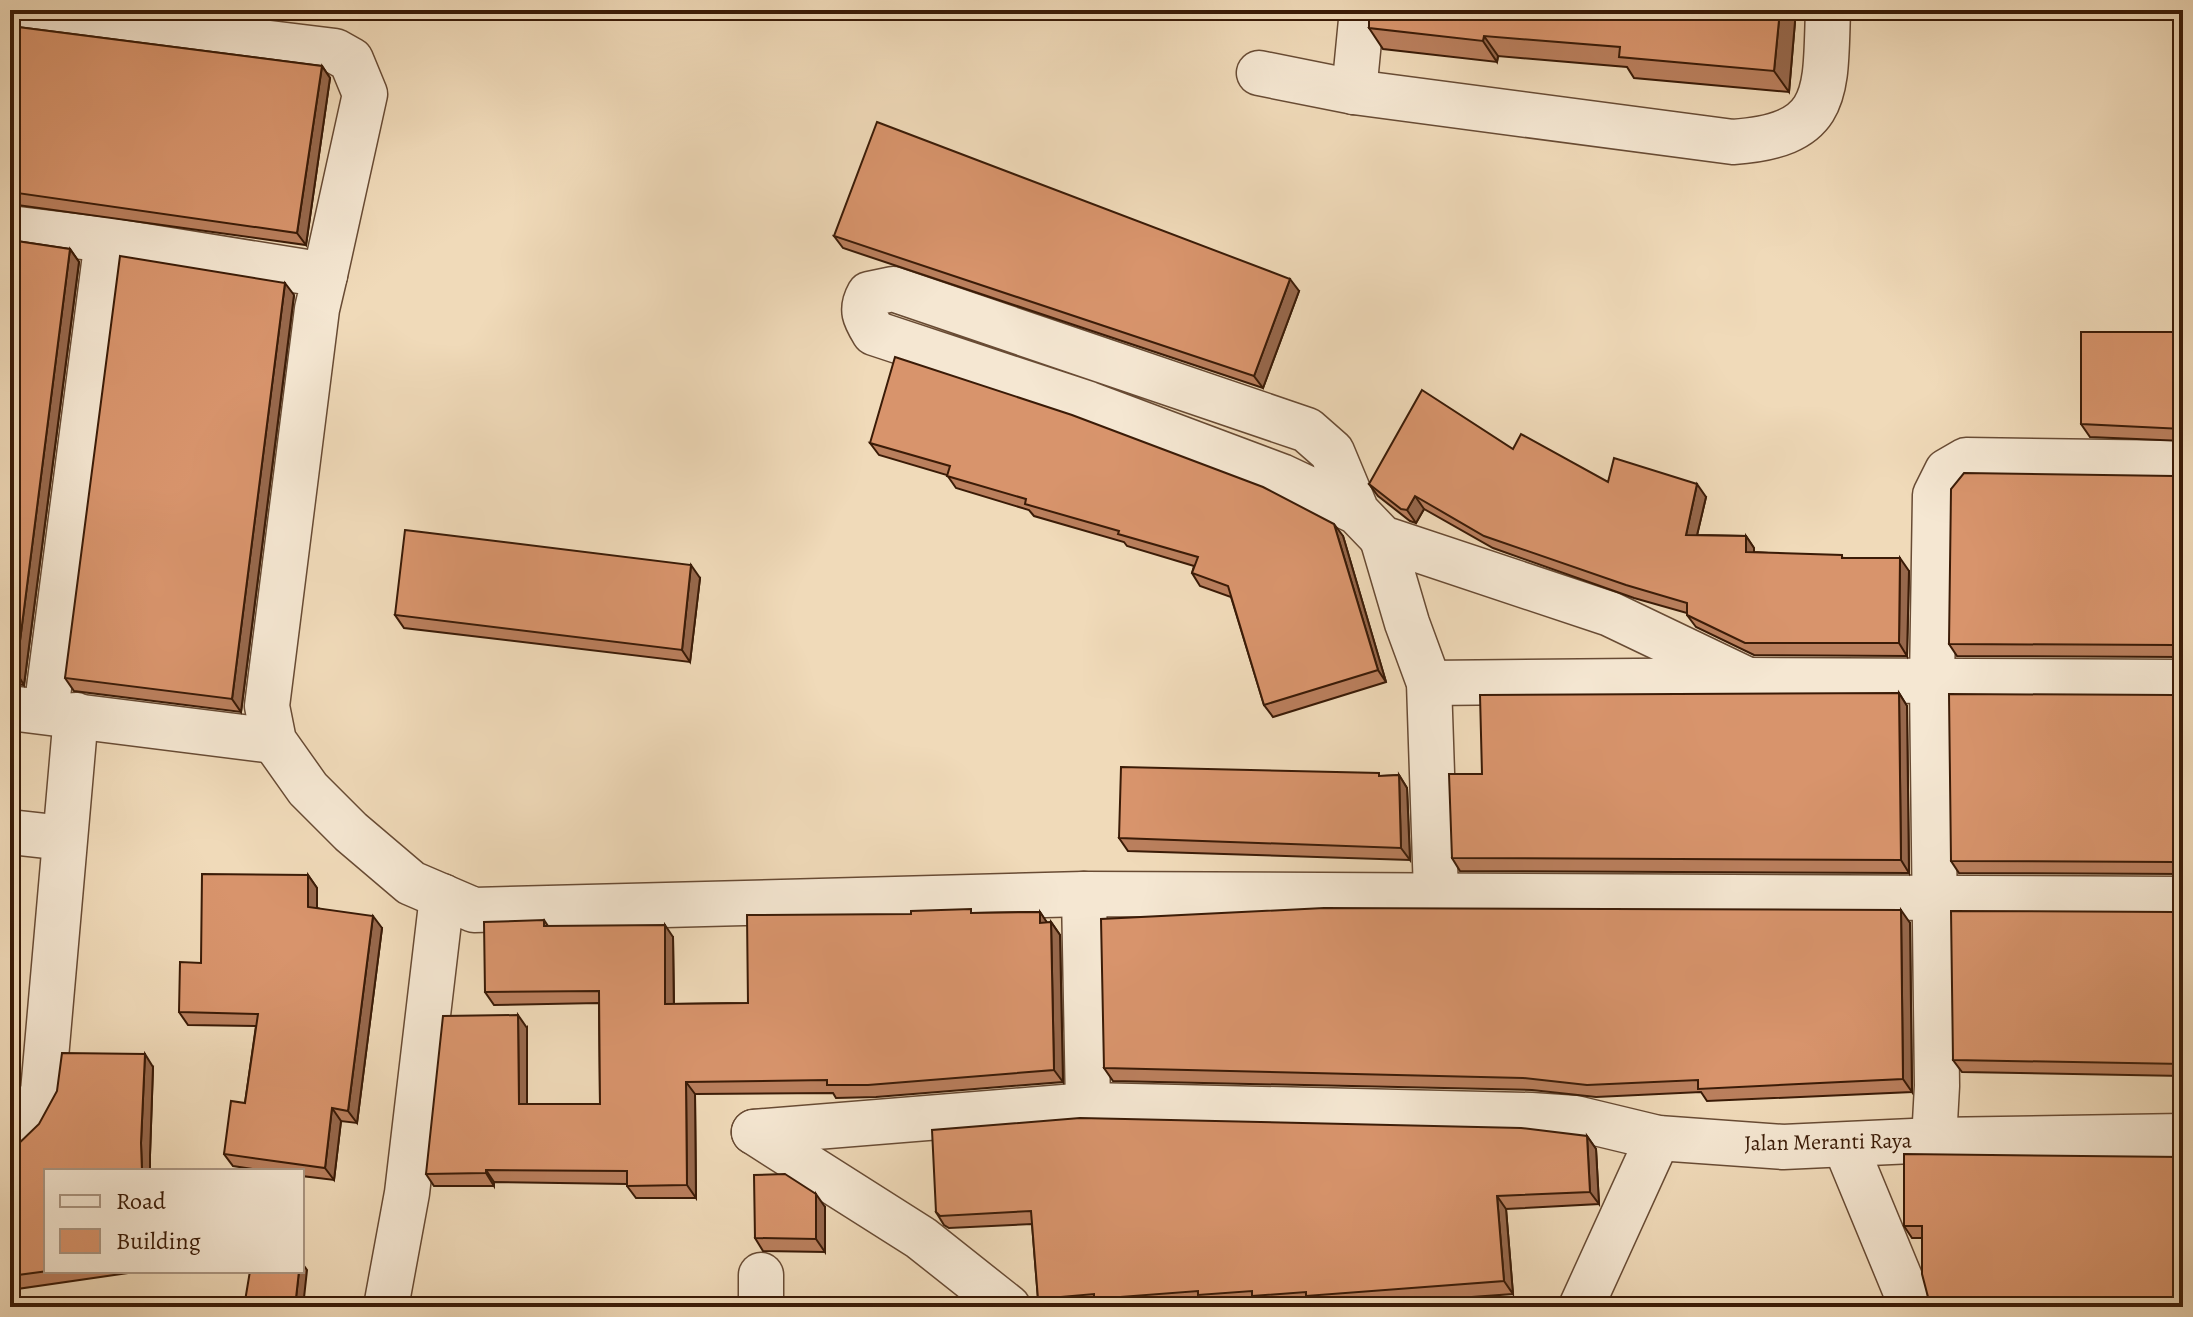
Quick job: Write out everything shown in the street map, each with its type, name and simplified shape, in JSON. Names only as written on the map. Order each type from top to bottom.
[{"type":"street","points":[[1354,92],[1362,10]]},
{"type":"street","points":[[1259,73],[1354,92],[1733,142],[1770,140],[1810,118],[1825,89],[1828,10]]},
{"type":"street","points":[[10,12],[335,51],[351,60],[365,94],[317,309],[267,706],[274,741],[308,789],[351,832],[411,883],[474,910],[1084,894],[1436,893],[1935,900],[2183,899]]},
{"type":"street","points":[[10,228],[107,240],[325,275]]},
{"type":"street","points":[[10,1141],[29,1120],[43,1092],[64,838],[44,711],[107,240]]},
{"type":"street","points":[[1436,893],[1429,683],[1370,525],[1332,452],[1307,430],[893,289],[869,294],[863,315],[874,333],[1116,414],[1281,476],[1370,525],[1610,614],[1748,680]]},
{"type":"street","points":[[1934,1140],[1937,1086],[1932,682],[1935,495],[1947,471],[1966,460],[2183,463]]},
{"type":"street","points":[[1429,683],[1748,680],[2183,682]]},
{"type":"street","points":[[44,711],[274,741]]},
{"type":"street","points":[[10,832],[64,838]]},
{"type":"street","points":[[1084,894],[1088,1105]]},
{"type":"street","points":[[386,1307],[407,1193],[442,896]]},
{"type":"street","name":"Jalan Meranti Raya","points":[[1008,1307],[921,1238],[754,1132],[1088,1105],[1531,1115],[1575,1118],[1658,1138],[1783,1147],[1934,1140],[2183,1136]]},
{"type":"street","points":[[1581,1307],[1658,1138]]},
{"type":"street","points":[[1845,1145],[1912,1307]]},
{"type":"building","points":[[1369,10],[1780,10],[1774,71],[1619,57],[1620,47],[1484,36],[1483,41],[1369,28]]},
{"type":"building","points":[[10,26],[322,66],[297,233],[10,192]]},
{"type":"building","points":[[877,122],[1290,279],[1254,376],[834,236]]},
{"type":"building","points":[[10,240],[70,249],[16,672],[10,671]]},
{"type":"building","points":[[120,256],[285,283],[232,699],[65,678]]},
{"type":"building","points":[[2081,332],[2183,332],[2183,429],[2081,424]]},
{"type":"building","points":[[895,357],[1072,415],[1263,487],[1334,524],[1378,670],[1264,705],[1228,586],[1192,573],[1198,557],[1025,504],[1026,499],[947,476],[950,466],[870,443]]},
{"type":"building","points":[[1422,390],[1513,449],[1521,434],[1608,482],[1614,458],[1697,484],[1686,535],[1746,536],[1746,552],[1900,558],[1899,643],[1745,643],[1687,615],[1687,603],[1484,536],[1415,496],[1407,510],[1401,509],[1369,484]]},
{"type":"building","points":[[1964,473],[2174,476],[2183,473],[2183,647],[1949,644],[1951,489]]},
{"type":"building","points":[[405,530],[691,565],[682,650],[395,615]]},
{"type":"building","points":[[2183,692],[2183,864],[1951,861],[1949,694],[2174,695]]},
{"type":"building","points":[[1899,693],[1901,860],[1452,858],[1449,774],[1482,774],[1480,695]]},
{"type":"building","points":[[1121,767],[1399,775],[1401,848],[1119,838]]},
{"type":"building","points":[[202,874],[308,875],[308,907],[373,916],[348,1111],[332,1108],[325,1168],[224,1154],[231,1101],[245,1103],[258,1014],[179,1012],[180,962],[201,963]]},
{"type":"building","points":[[1324,908],[1901,910],[1903,1079],[1698,1089],[1698,1080],[1587,1085],[1523,1078],[1104,1068],[1101,919]]},
{"type":"building","points":[[971,909],[971,913],[1040,912],[1040,923],[1051,922],[1054,1070],[868,1085],[827,1085],[827,1080],[686,1082],[687,1185],[627,1186],[627,1171],[486,1170],[486,1173],[426,1174],[443,1016],[518,1015],[519,1104],[600,1104],[599,991],[485,992],[484,922],[544,920],[544,926],[665,925],[665,1004],[748,1003],[747,915],[911,914],[911,911]]},
{"type":"building","points":[[2183,909],[2183,1064],[1953,1060],[1951,911],[2174,912]]},
{"type":"building","points":[[62,1053],[145,1054],[142,1169],[44,1169],[44,1272],[10,1276],[10,1152],[39,1124],[57,1091]]},
{"type":"building","points":[[1080,1118],[1521,1128],[1587,1136],[1590,1192],[1497,1196],[1504,1281],[1306,1296],[1306,1292],[1252,1296],[1252,1291],[1198,1295],[1198,1291],[1094,1299],[1094,1294],[1038,1299],[1031,1211],[940,1216],[936,1212],[932,1130]]},
{"type":"building","points":[[1904,1154],[2183,1157],[2183,1307],[1924,1307],[1928,1297],[1922,1274],[1922,1226],[1904,1226]]},
{"type":"building","points":[[785,1174],[816,1194],[816,1239],[755,1238],[754,1175]]},
{"type":"building","points":[[250,1273],[299,1273],[295,1307],[244,1307]]}]
